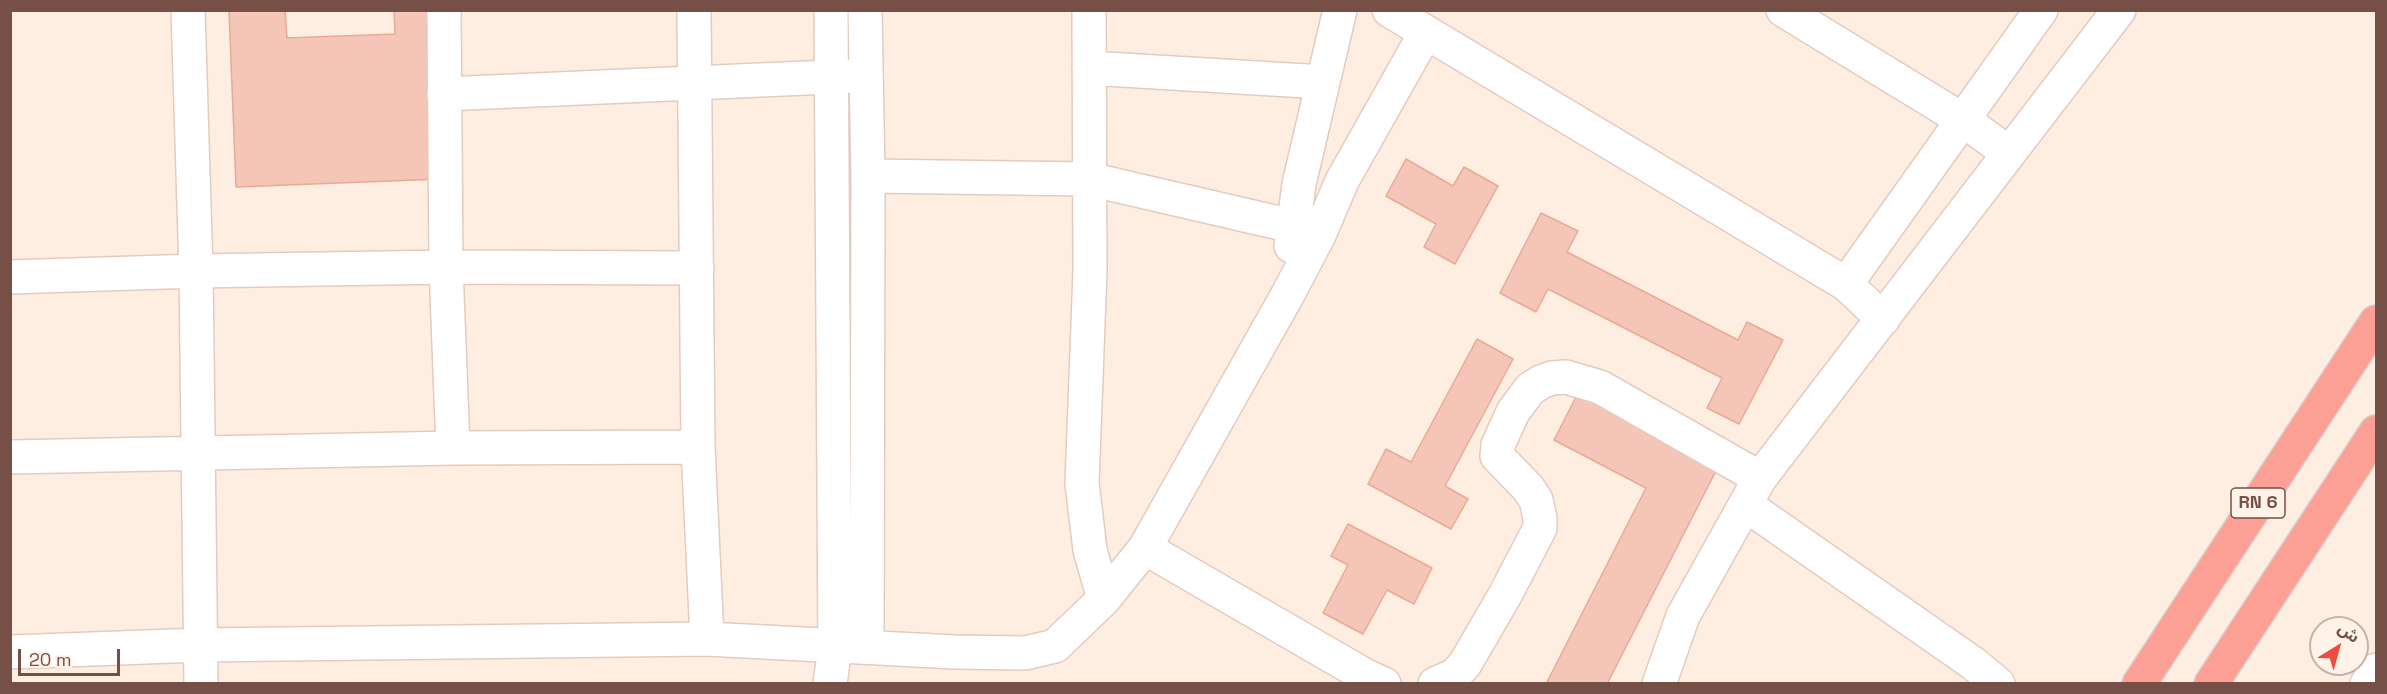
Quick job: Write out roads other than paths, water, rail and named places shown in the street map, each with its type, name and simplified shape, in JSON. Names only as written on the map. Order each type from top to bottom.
[{"type":"highway","name":"RN 6","points":[[2139,684],[2376,322]]},
{"type":"highway","name":"RN 6","points":[[2211,684],[2376,432]]},
{"type":"street","points":[[188,10],[196,271],[201,684]]},
{"type":"street","points":[[444,10],[446,267],[453,448]]},
{"type":"street","points":[[694,10],[698,447],[707,639]]},
{"type":"street","points":[[830,684],[835,646],[831,10]]},
{"type":"street","points":[[865,10],[868,176],[867,646]]},
{"type":"street","points":[[1089,10],[1090,271],[1082,483],[1090,550],[1104,599]]},
{"type":"street","points":[[1305,230],[1299,184],[1340,10]]},
{"type":"street","points":[[1389,10],[1846,284],[1883,319]]},
{"type":"street","points":[[1783,10],[1963,120],[2009,153]]},
{"type":"street","points":[[1846,284],[2041,10]]},
{"type":"street","points":[[1659,684],[1683,616],[1753,492],[2119,10]]},
{"type":"street","points":[[10,652],[200,645],[707,639],[956,652],[1025,653],[1054,646],[1104,599],[1144,548],[1288,294],[1305,230],[1342,181],[1426,32]]},
{"type":"street","points":[[1089,68],[1323,82]]},
{"type":"street","points":[[444,94],[865,76]]},
{"type":"street","points":[[868,176],[1089,179],[1305,230]]},
{"type":"street","points":[[10,277],[446,267],[697,268]]},
{"type":"street","points":[[1435,684],[1455,675],[1465,664],[1540,528],[1536,500],[1528,488],[1497,456],[1498,445],[1513,412],[1530,389],[1552,378],[1566,377],[1600,387],[1753,492],[1998,684]]},
{"type":"street","points":[[10,457],[453,448],[698,447]]},
{"type":"street","points":[[1144,548],[1371,681]]},
{"type":"street","points":[[2367,684],[2376,670]]}]
